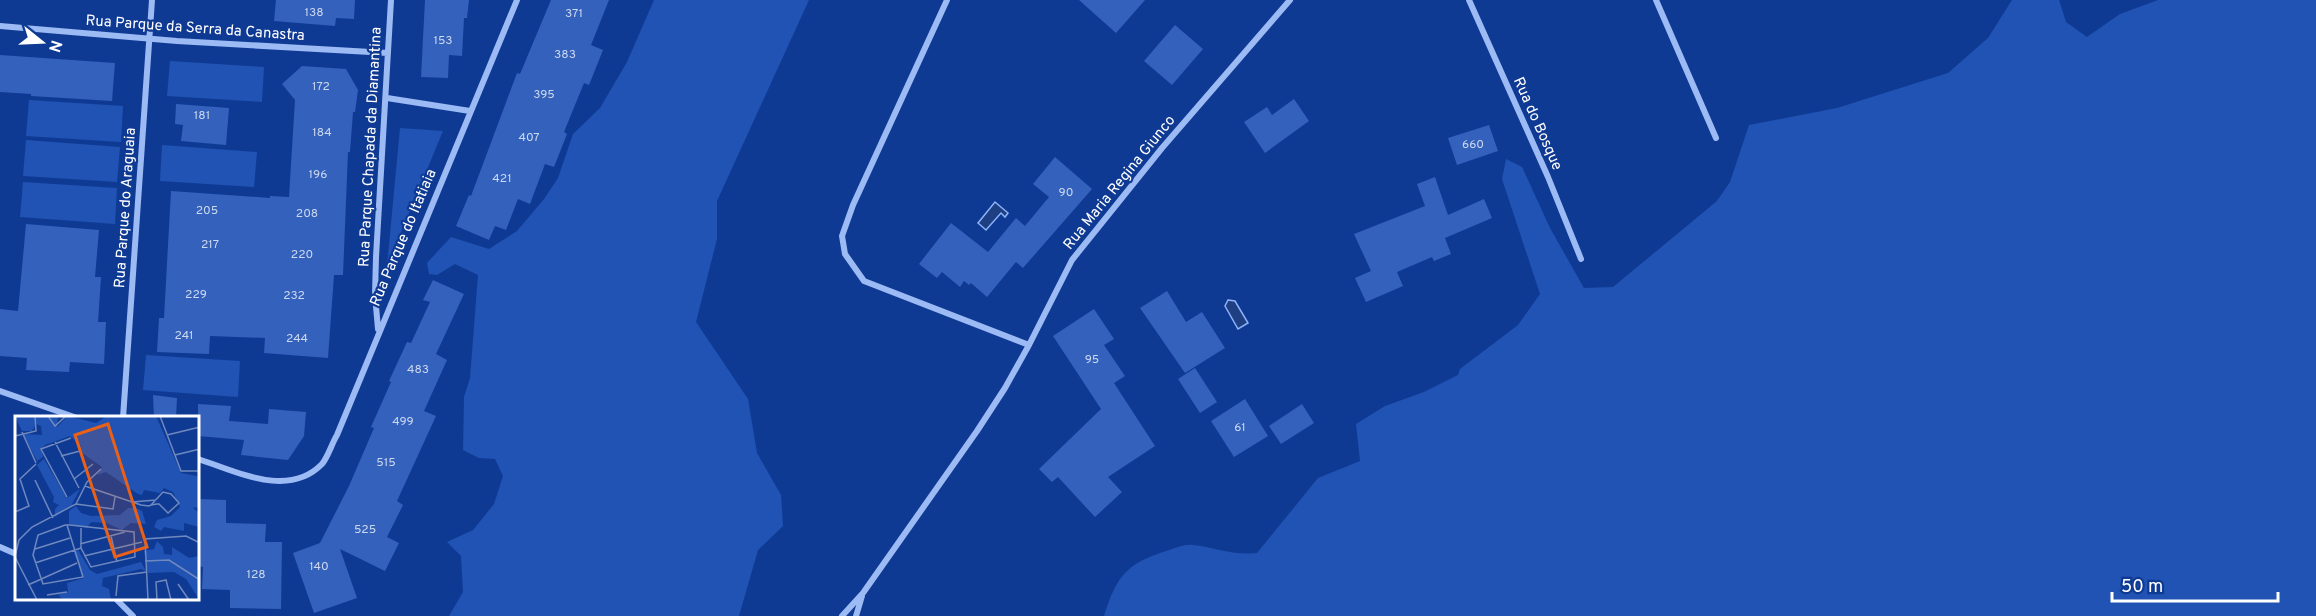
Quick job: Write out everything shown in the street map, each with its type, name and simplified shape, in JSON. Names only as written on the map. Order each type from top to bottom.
[{"type":"street","name":"Rua Parque do Araguaia","points":[[123,416],[152,0]]},
{"type":"street","name":"Rua Parque Chapada da Diamantina","points":[[379,332],[375,276],[391,0]]},
{"type":"street","name":"Rua Parque do Itatiaia","points":[[200,460],[281,483],[303,477],[323,463],[337,435],[517,0]]},
{"type":"street","points":[[947,0],[853,205],[842,236],[845,254],[864,280],[1029,345]]},
{"type":"street","name":"Rua Maria Regina Giunco","points":[[842,616],[862,593],[978,431],[1029,345],[1072,260],[1162,148],[1290,0]]},
{"type":"street","name":"Rua do Bosque","points":[[1469,0],[1548,177],[1581,259]]},
{"type":"street","points":[[1656,0],[1716,138]]},
{"type":"street","name":"Rua Parque da Serra da Canastra","points":[[0,26],[388,53]]},
{"type":"street","points":[[387,98],[470,111]]},
{"type":"street","points":[[0,390],[72,416]]},
{"type":"street","points":[[0,547],[15,554]]},
{"type":"street","points":[[856,616],[862,593]]},
{"type":"street","points":[[118,601],[133,616]]},
{"type":"shaded area","points":[[654,0],[809,0],[717,201],[717,239],[696,322],[748,399],[757,453],[781,495],[783,526],[758,550],[739,616],[449,616],[463,592],[461,556],[447,542],[473,530],[494,504],[503,476],[495,459],[479,458],[463,450],[464,397],[470,378],[478,275],[455,264],[437,275],[429,274],[427,263],[451,237],[489,249],[517,231],[558,178],[573,134],[600,108],[627,62]]},
{"type":"shaded area","points":[[2012,0],[2059,0],[2066,22],[2087,37],[2120,14],[2158,0],[2316,0],[2316,616],[1104,616],[1114,590],[1126,572],[1155,555],[1189,545],[1240,553],[1257,553],[1318,478],[1360,461],[1356,424],[1385,406],[1424,392],[1458,375],[1460,369],[1518,325],[1540,294],[1502,179],[1506,159],[1522,167],[1550,228],[1584,288],[1613,287],[1717,201],[1730,182],[1749,125],[1837,108],[1948,73],[1988,38]]},
{"type":"shaded area","points":[[170,61],[264,67],[262,102],[167,96]]},
{"type":"shaded area","points":[[29,100],[123,106],[121,142],[26,136]]},
{"type":"shaded area","points":[[400,128],[443,131],[387,266]]},
{"type":"shaded area","points":[[26,140],[120,147],[117,182],[23,176]]},
{"type":"shaded area","points":[[162,145],[257,152],[254,187],[160,181]]},
{"type":"shaded area","points":[[23,182],[117,188],[115,224],[20,217]]},
{"type":"shaded area","points":[[995,202],[1008,213],[1005,217],[1001,213],[986,230],[978,223]]},
{"type":"shaded area","points":[[1228,300],[1235,301],[1248,323],[1238,329],[1225,306]]},
{"type":"shaded area","points":[[146,355],[240,361],[238,397],[143,390]]},
{"type":"building","points":[[276,0],[355,0],[354,19],[336,18],[335,26],[274,21]]},
{"type":"building","points":[[425,0],[469,0],[467,18],[464,18],[462,56],[449,55],[448,78],[421,77]]},
{"type":"building","points":[[551,0],[609,0],[591,45],[603,50],[589,85],[584,83],[564,132],[567,134],[554,167],[545,164],[530,204],[518,199],[506,230],[495,226],[489,240],[456,226],[469,195],[471,196],[517,73],[520,74]]},
{"type":"building","points":[[1079,0],[1145,0],[1116,33]]},
{"type":"building","points":[[1175,25],[1203,49],[1172,85],[1144,61]]},
{"type":"building","points":[[0,55],[115,63],[112,101],[0,92]]},
{"type":"building","points":[[302,66],[346,69],[358,90],[355,112],[353,112],[350,152],[348,152],[343,275],[334,275],[328,358],[264,353],[265,338],[210,336],[209,354],[157,352],[159,318],[164,318],[171,191],[270,198],[270,196],[289,197],[295,100],[282,84]]},
{"type":"building","points":[[1294,99],[1309,121],[1265,153],[1244,122],[1267,107],[1272,115]]},
{"type":"building","points":[[176,104],[229,108],[226,145],[181,141],[183,125],[175,124]]},
{"type":"building","points":[[1489,125],[1498,151],[1457,165],[1448,138]]},
{"type":"building","points":[[1055,157],[1092,189],[1023,268],[1016,262],[987,297],[971,283],[969,285],[964,281],[960,287],[942,272],[937,278],[919,264],[951,223],[988,252],[1016,218],[1025,226],[1049,197],[1033,184]]},
{"type":"building","points":[[1435,177],[1448,215],[1484,199],[1492,218],[1445,238],[1451,254],[1434,261],[1432,257],[1397,272],[1403,286],[1366,302],[1355,278],[1371,271],[1354,234],[1425,206],[1417,184]]},
{"type":"building","points":[[26,224],[99,230],[95,277],[101,277],[98,322],[106,322],[104,364],[70,362],[69,372],[26,370],[27,358],[0,356],[0,309],[18,311]]},
{"type":"building","points":[[433,280],[464,294],[436,354],[447,360],[424,411],[436,416],[397,501],[403,505],[387,537],[399,543],[385,571],[340,549],[357,598],[314,613],[293,553],[320,543],[349,486],[374,428],[371,427],[391,382],[389,381],[407,342],[411,343],[430,302],[423,300]]},
{"type":"building","points":[[1167,291],[1186,322],[1202,312],[1225,348],[1185,373],[1140,308]]},
{"type":"building","points":[[1094,309],[1114,339],[1104,345],[1125,376],[1114,383],[1155,446],[1108,477],[1122,492],[1095,517],[1058,477],[1052,482],[1039,469],[1101,409],[1053,336]]},
{"type":"building","points":[[1195,368],[1217,402],[1200,413],[1178,379]]},
{"type":"building","points":[[153,395],[177,398],[176,416],[154,416]]},
{"type":"building","points":[[1245,399],[1268,436],[1234,457],[1211,421]]},
{"type":"building","points":[[198,404],[231,406],[229,421],[268,424],[269,409],[306,412],[304,436],[288,460],[241,455],[244,440],[200,436],[200,416],[198,416]]},
{"type":"building","points":[[1302,404],[1314,423],[1281,444],[1269,426]]},
{"type":"building","points":[[200,499],[226,500],[226,523],[266,524],[265,542],[282,542],[281,609],[230,608],[230,590],[202,589],[203,567],[200,566]]}]
